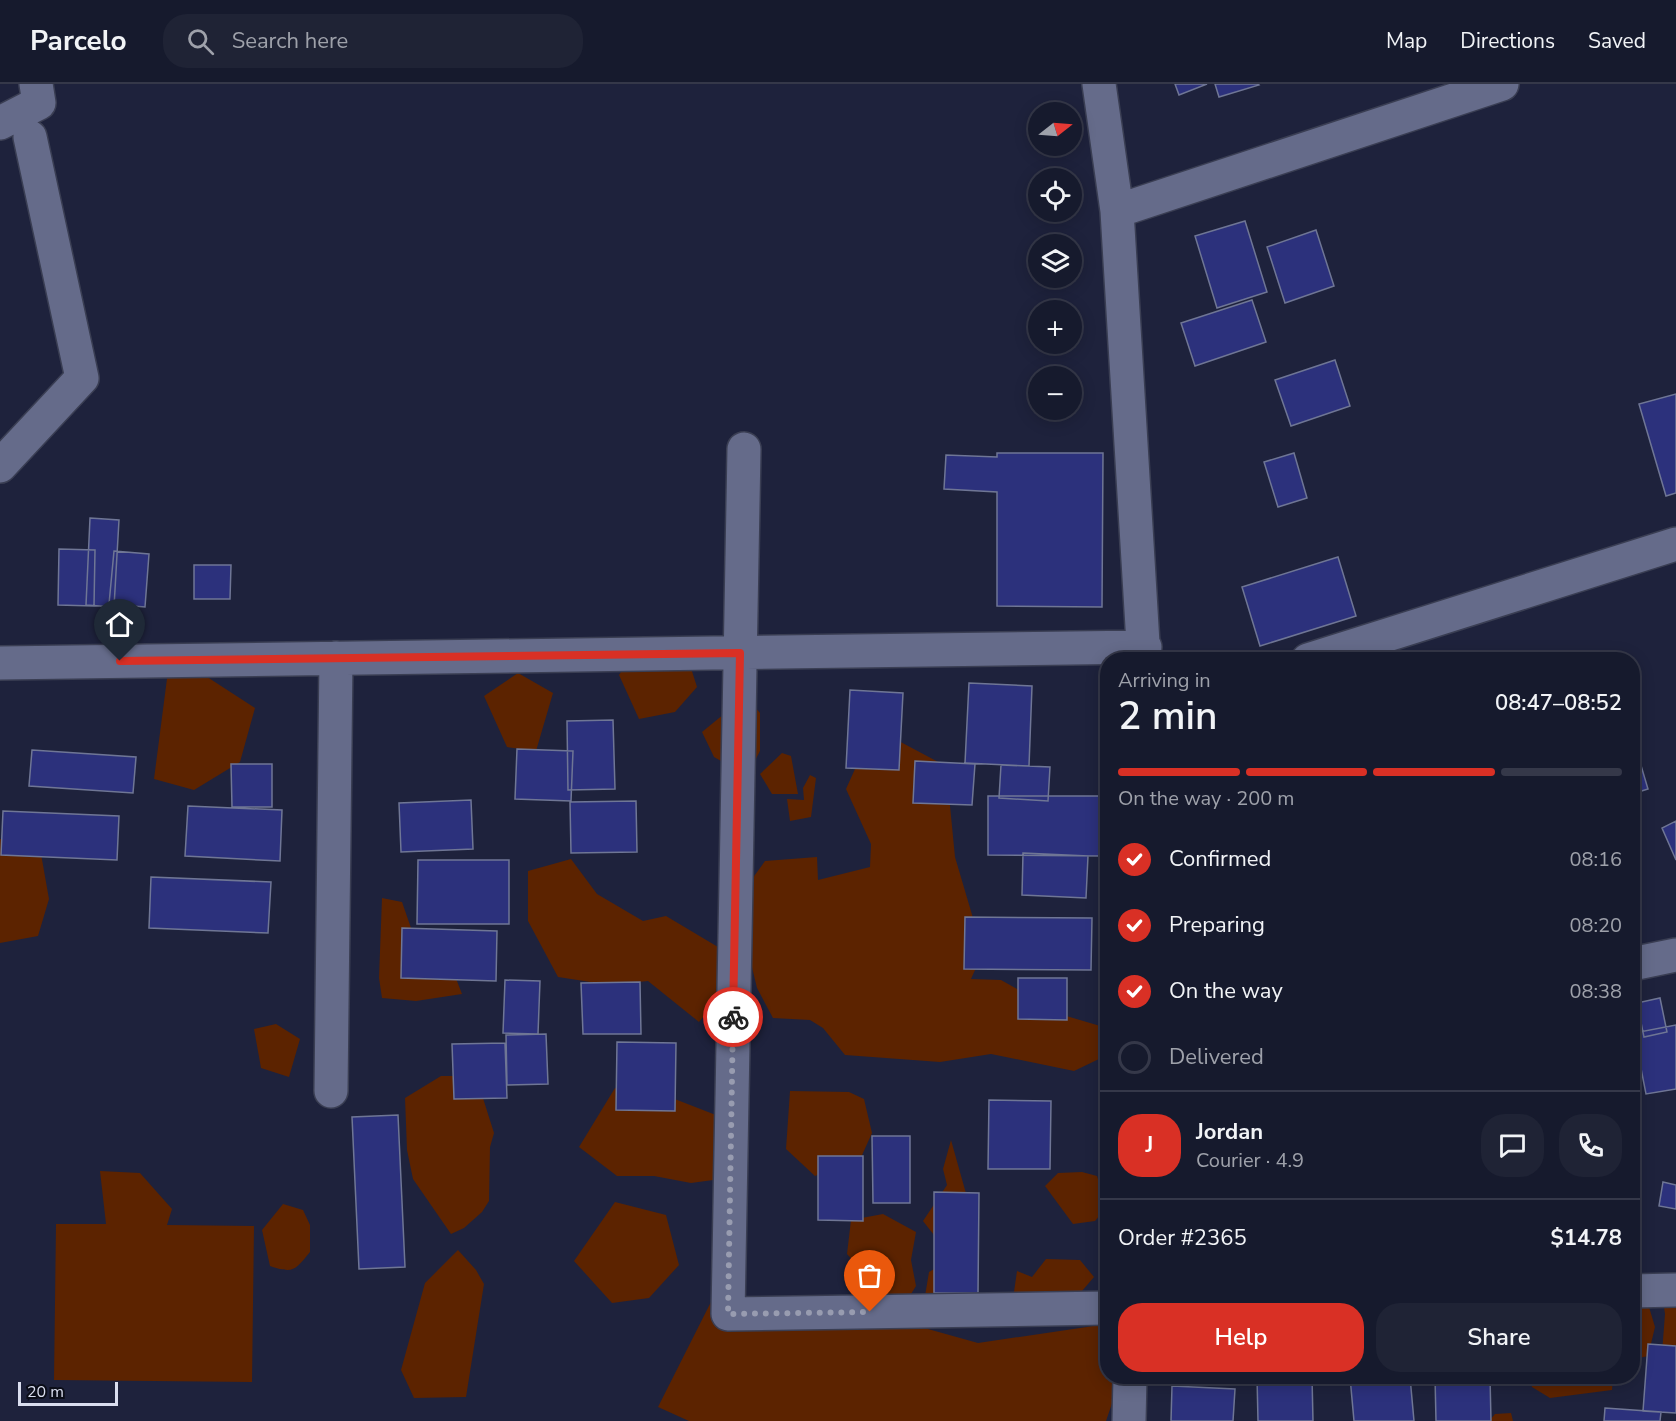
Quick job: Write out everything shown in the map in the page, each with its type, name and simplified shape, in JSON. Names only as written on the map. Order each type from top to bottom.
[{"type":"street","points":[[0,123],[39,103],[36,84]]},
{"type":"street","points":[[1099,84],[1117,211],[1145,652]]},
{"type":"street","points":[[1117,211],[1502,84]]},
{"type":"street","points":[[0,466],[82,378],[30,136]]},
{"type":"street","points":[[744,449],[728,1314],[1100,1308]]},
{"type":"street","points":[[1333,652],[1676,544]]},
{"type":"street","points":[[0,663],[740,653],[1100,654]]},
{"type":"street","points":[[331,1091],[336,658]]},
{"type":"street","points":[[1640,962],[1676,955]]},
{"type":"street","points":[[1640,1291],[1676,1290]]},
{"type":"street","points":[[1129,1421],[1130,1384]]},
{"type":"shaded area","points":[[683,643],[697,687],[675,712],[639,719],[619,675],[637,647]]},
{"type":"shaded area","points":[[168,671],[198,671],[255,708],[240,762],[194,790],[154,779]]},
{"type":"shaded area","points":[[518,673],[553,693],[536,751],[507,747],[484,696]]},
{"type":"shaded area","points":[[746,696],[760,713],[760,751],[747,776],[714,757],[702,732]]},
{"type":"shaded area","points":[[895,739],[942,764],[947,775],[955,857],[983,952],[971,979],[1001,980],[1063,1015],[1100,1026],[1100,1058],[1074,1071],[991,1054],[940,1062],[845,1055],[823,1028],[810,1020],[773,1018],[757,988],[736,901],[765,861],[817,857],[818,880],[870,867],[871,844],[846,789],[864,749]]},
{"type":"shaded area","points":[[782,753],[791,756],[798,794],[772,794],[760,774]]},
{"type":"shaded area","points":[[810,775],[816,778],[811,817],[790,821],[787,799],[804,800],[803,788]]},
{"type":"shaded area","points":[[38,837],[49,899],[38,936],[0,943],[0,839]]},
{"type":"shaded area","points":[[571,859],[597,894],[643,921],[666,916],[718,947],[721,995],[699,1022],[648,981],[610,985],[558,977],[528,921],[528,871]]},
{"type":"shaded area","points":[[382,898],[402,902],[419,951],[450,963],[462,994],[416,1001],[382,998],[379,978]]},
{"type":"shaded area","points":[[276,1024],[300,1039],[289,1077],[261,1068],[254,1029]]},
{"type":"shaded area","points":[[441,1076],[476,1076],[494,1133],[490,1147],[489,1201],[482,1212],[464,1228],[451,1234],[413,1179],[407,1150],[405,1098]]},
{"type":"shaded area","points":[[615,1088],[667,1096],[739,1124],[728,1178],[691,1183],[654,1176],[617,1176],[579,1147]]},
{"type":"shaded area","points":[[790,1091],[849,1092],[864,1099],[872,1133],[858,1164],[838,1166],[815,1176],[786,1149]]},
{"type":"shaded area","points":[[951,1140],[967,1197],[948,1253],[923,1221],[947,1185],[943,1169]]},
{"type":"shaded area","points":[[100,1171],[140,1173],[172,1209],[167,1225],[254,1226],[252,1382],[54,1380],[56,1224],[106,1224]]},
{"type":"shaded area","points":[[1082,1172],[1097,1176],[1100,1185],[1100,1215],[1095,1221],[1073,1224],[1045,1186],[1058,1173]]},
{"type":"shaded area","points":[[615,1202],[666,1215],[679,1265],[649,1298],[612,1303],[574,1261]]},
{"type":"shaded area","points":[[283,1204],[303,1210],[310,1225],[310,1252],[297,1266],[289,1270],[270,1266],[262,1230]]},
{"type":"shaded area","points":[[883,1214],[916,1232],[911,1260],[916,1286],[903,1307],[880,1298],[865,1274],[847,1254],[851,1220]]},
{"type":"shaded area","points":[[458,1250],[476,1270],[484,1284],[466,1397],[414,1398],[401,1370],[425,1283]]},
{"type":"shaded area","points":[[1046,1259],[1080,1260],[1094,1277],[1082,1291],[1024,1300],[1014,1292],[1017,1271],[1032,1277]]},
{"type":"shaded area","points":[[943,1264],[964,1273],[963,1296],[925,1296],[929,1272]]},
{"type":"shaded area","points":[[716,1292],[885,1317],[978,1343],[1100,1325],[1100,1384],[1119,1384],[1106,1421],[689,1421],[658,1407]]},
{"type":"shaded area","points":[[1640,1296],[1646,1297],[1655,1327],[1648,1356],[1640,1358]]},
{"type":"shaded area","points":[[1676,1296],[1676,1363],[1662,1353],[1665,1314],[1663,1300]]},
{"type":"shaded area","points":[[1169,1384],[1183,1384],[1174,1388]]},
{"type":"shaded area","points":[[1531,1384],[1612,1384],[1612,1390],[1550,1398],[1532,1387]]},
{"type":"shaded area","points":[[1511,1413],[1513,1421],[1489,1421],[1495,1414]]},
{"type":"building","points":[[1175,84],[1207,84],[1179,95]]},
{"type":"building","points":[[1215,84],[1258,84],[1259,85],[1219,97]]},
{"type":"building","points":[[1245,221],[1267,292],[1217,308],[1195,236]]},
{"type":"building","points":[[1316,230],[1334,286],[1285,303],[1267,247]]},
{"type":"building","points":[[1252,300],[1266,342],[1195,366],[1181,323]]},
{"type":"building","points":[[1335,360],[1350,406],[1291,426],[1275,380]]},
{"type":"building","points":[[1676,394],[1676,493],[1666,496],[1639,404]]},
{"type":"building","points":[[997,453],[1103,453],[1102,607],[997,606],[997,492],[944,489],[946,455],[997,457]]},
{"type":"building","points":[[1294,453],[1307,498],[1278,507],[1264,462]]},
{"type":"building","points":[[90,518],[119,520],[114,607],[86,605]]},
{"type":"building","points":[[59,549],[95,550],[94,606],[58,605]]},
{"type":"building","points":[[114,551],[149,554],[145,607],[109,604]]},
{"type":"building","points":[[1338,557],[1356,616],[1260,646],[1242,587]]},
{"type":"building","points":[[194,565],[231,565],[230,599],[194,599]]},
{"type":"building","points":[[969,683],[1032,686],[1029,766],[965,763]]},
{"type":"building","points":[[850,690],[903,693],[899,770],[846,768]]},
{"type":"building","points":[[613,720],[615,789],[568,790],[567,721]]},
{"type":"building","points":[[517,749],[573,751],[571,801],[515,799]]},
{"type":"building","points":[[32,750],[136,757],[133,793],[29,786]]},
{"type":"building","points":[[915,761],[975,764],[972,805],[913,803]]},
{"type":"building","points":[[1640,762],[1648,789],[1640,792]]},
{"type":"building","points":[[231,764],[272,764],[272,807],[232,807]]},
{"type":"building","points":[[1001,765],[1050,767],[1048,801],[999,798]]},
{"type":"building","points":[[988,796],[1100,796],[1100,856],[988,855]]},
{"type":"building","points":[[471,800],[473,849],[401,852],[399,803]]},
{"type":"building","points":[[636,801],[637,852],[571,853],[570,802]]},
{"type":"building","points":[[188,806],[282,810],[280,861],[185,856]]},
{"type":"building","points":[[3,811],[119,816],[117,860],[1,855]]},
{"type":"building","points":[[1676,821],[1676,860],[1662,828]]},
{"type":"building","points":[[1023,853],[1088,856],[1086,898],[1022,895]]},
{"type":"building","points":[[418,860],[509,860],[509,924],[417,924]]},
{"type":"building","points":[[151,877],[271,882],[268,933],[149,928]]},
{"type":"building","points":[[965,917],[1092,918],[1091,970],[964,969]]},
{"type":"building","points":[[402,928],[497,931],[496,981],[401,978]]},
{"type":"building","points":[[1018,978],[1067,978],[1067,1020],[1018,1019]]},
{"type":"building","points":[[505,980],[540,981],[538,1034],[503,1033]]},
{"type":"building","points":[[640,982],[641,1034],[583,1034],[581,983]]},
{"type":"building","points":[[1660,998],[1667,1032],[1644,1037],[1640,1002]]},
{"type":"building","points":[[1676,1025],[1676,1089],[1646,1094],[1640,1064],[1640,1032]]},
{"type":"building","points":[[546,1034],[548,1084],[507,1085],[506,1035]]},
{"type":"building","points":[[617,1042],[676,1043],[675,1111],[616,1110]]},
{"type":"building","points":[[505,1043],[507,1098],[454,1099],[452,1044]]},
{"type":"building","points":[[989,1100],[1051,1101],[1050,1169],[988,1169]]},
{"type":"building","points":[[398,1115],[405,1267],[359,1269],[352,1117]]},
{"type":"building","points":[[872,1136],[910,1136],[910,1203],[873,1203]]},
{"type":"building","points":[[818,1156],[863,1156],[863,1221],[818,1220]]},
{"type":"building","points":[[1663,1182],[1676,1185],[1676,1209],[1659,1206]]},
{"type":"building","points":[[934,1192],[979,1193],[978,1293],[934,1293]]},
{"type":"building","points":[[1648,1344],[1676,1346],[1676,1413],[1643,1411]]},
{"type":"building","points":[[1257,1384],[1312,1384],[1313,1421],[1258,1421]]},
{"type":"building","points":[[1351,1384],[1411,1384],[1414,1421],[1354,1421]]},
{"type":"building","points":[[1435,1384],[1490,1384],[1491,1421],[1436,1421]]},
{"type":"building","points":[[1172,1386],[1235,1389],[1233,1421],[1171,1421]]},
{"type":"building","points":[[1605,1408],[1661,1412],[1660,1421],[1604,1421]]},
{"type":"way so far","points":[[733,1017],[728,1314],[870,1312]]},
{"type":"route","points":[[120,661],[740,653],[733,1017]]}]
